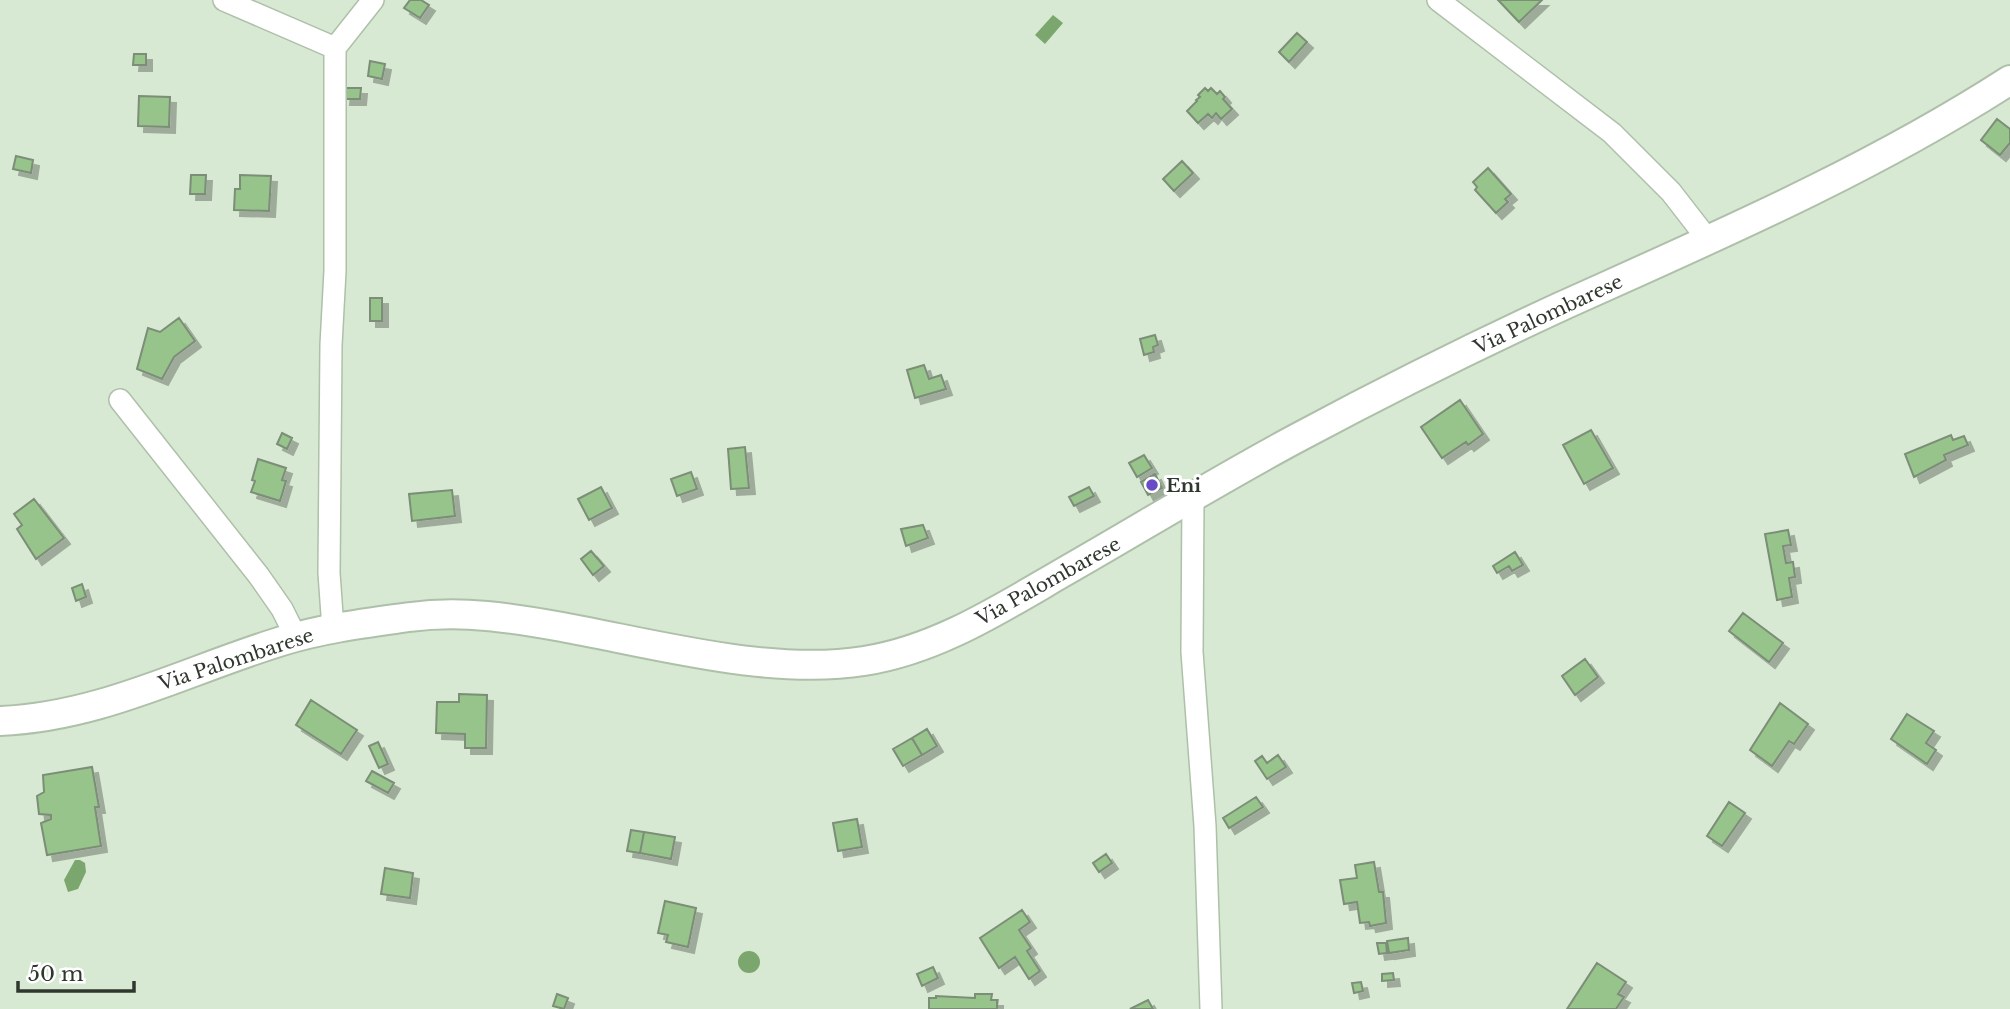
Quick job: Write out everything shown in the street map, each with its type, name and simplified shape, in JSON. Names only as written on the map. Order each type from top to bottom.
[{"type":"main road","name":"Via Palombarese","points":[[0,721],[60,716],[89,709],[296,637],[424,615],[480,614],[757,662],[819,665],[867,661],[926,644],[974,623],[1295,439],[1464,353],[1709,241],[1879,158],[1927,132],[2010,80]]},
{"type":"street","points":[[224,0],[335,48]]},
{"type":"street","points":[[333,629],[329,560],[331,345],[335,260],[335,48],[373,0]]},
{"type":"street","points":[[1437,0],[1612,133],[1671,192],[1709,241]]},
{"type":"street","points":[[120,400],[267,587],[296,637]]},
{"type":"street","points":[[1193,497],[1192,652],[1205,826],[1211,1009]]},
{"type":"shaded area","points":[[1053,15],[1063,23],[1045,44],[1035,35]]},
{"type":"shaded area","points":[[75,860],[85,863],[86,872],[78,889],[68,892],[64,880]]},
{"type":"shaded area","points":[[749,951],[757,954],[760,962],[757,970],[749,973],[741,970],[738,962],[741,954]]},
{"type":"building","points":[[410,0],[421,0],[429,5],[420,18],[404,8]]},
{"type":"building","points":[[1498,0],[1542,0],[1519,22]]},
{"type":"building","points":[[1297,33],[1307,42],[1289,62],[1279,52]]},
{"type":"building","points":[[134,54],[146,54],[146,65],[133,65]]},
{"type":"building","points":[[370,61],[385,64],[382,79],[368,76]]},
{"type":"building","points":[[345,88],[361,88],[360,99],[344,99]]},
{"type":"building","points":[[1205,88],[1208,91],[1211,88],[1217,94],[1220,91],[1232,109],[1221,119],[1216,113],[1212,118],[1208,114],[1198,123],[1187,111]]},
{"type":"building","points":[[139,96],[170,97],[169,127],[138,126]]},
{"type":"building","points":[[1997,119],[2010,129],[2010,143],[2000,155],[1981,140]]},
{"type":"building","points":[[16,156],[33,160],[31,173],[13,169]]},
{"type":"building","points":[[1182,161],[1193,173],[1174,191],[1163,179]]},
{"type":"building","points":[[1488,168],[1511,194],[1505,199],[1508,202],[1496,213],[1475,190],[1477,187],[1473,182]]},
{"type":"building","points":[[191,175],[206,175],[205,194],[190,194]]},
{"type":"building","points":[[240,175],[271,176],[269,211],[234,210],[235,189],[240,189]]},
{"type":"building","points":[[370,298],[382,298],[382,321],[370,321]]},
{"type":"building","points":[[179,318],[195,341],[174,357],[162,379],[137,369],[148,328],[160,332]]},
{"type":"building","points":[[1155,335],[1158,345],[1153,347],[1154,352],[1144,355],[1140,339]]},
{"type":"building","points":[[924,365],[929,379],[941,375],[946,389],[915,398],[907,370]]},
{"type":"building","points":[[1460,400],[1483,434],[1442,458],[1421,427]]},
{"type":"building","points":[[1591,430],[1613,468],[1584,484],[1563,445]]},
{"type":"building","points":[[282,433],[292,438],[287,449],[277,444]]},
{"type":"building","points":[[1951,435],[1953,440],[1964,436],[1968,445],[1944,455],[1946,460],[1914,477],[1905,454]]},
{"type":"building","points":[[745,447],[749,488],[731,489],[728,449]]},
{"type":"building","points":[[1144,455],[1152,468],[1137,477],[1129,463]]},
{"type":"building","points":[[258,459],[286,468],[282,480],[286,481],[280,501],[251,492]]},
{"type":"building","points":[[691,472],[697,489],[677,496],[671,479]]},
{"type":"building","name":"Eni","points":[[1155,474],[1162,488],[1148,495],[1141,482]]},
{"type":"building","points":[[601,487],[612,508],[589,520],[578,499]]},
{"type":"building","points":[[1089,487],[1094,496],[1074,506],[1069,497]]},
{"type":"building","points":[[452,490],[455,516],[412,521],[409,494]]},
{"type":"building","points":[[34,499],[64,538],[36,559],[17,529],[22,525],[14,514]]},
{"type":"building","points":[[923,525],[928,538],[906,546],[901,529]]},
{"type":"building","points":[[1788,530],[1791,545],[1783,546],[1786,563],[1793,562],[1795,577],[1789,578],[1792,597],[1777,600],[1765,534]]},
{"type":"building","points":[[591,551],[604,566],[593,575],[581,559]]},
{"type":"building","points":[[1515,552],[1523,565],[1512,571],[1509,566],[1497,573],[1493,566]]},
{"type":"building","points":[[82,584],[86,597],[76,601],[72,588]]},
{"type":"building","points":[[1743,613],[1783,643],[1769,662],[1729,631]]},
{"type":"building","points":[[1585,659],[1598,677],[1575,695],[1562,676]]},
{"type":"building","points":[[459,694],[487,695],[486,748],[465,748],[465,734],[436,733],[437,702],[459,702]]},
{"type":"building","points":[[311,700],[357,730],[341,754],[296,725]]},
{"type":"building","points":[[1780,703],[1808,724],[1794,744],[1789,741],[1772,766],[1750,750]]},
{"type":"building","points":[[1907,714],[1934,731],[1926,743],[1936,750],[1927,764],[1891,739]]},
{"type":"building","points":[[927,729],[937,746],[922,755],[912,738]]},
{"type":"building","points":[[912,738],[922,755],[903,766],[893,749]]},
{"type":"building","points":[[378,742],[388,764],[379,768],[369,746]]},
{"type":"building","points":[[1278,755],[1286,767],[1267,779],[1255,761],[1262,756],[1267,763]]},
{"type":"building","points":[[92,767],[99,807],[95,807],[101,846],[47,855],[41,823],[51,819],[51,815],[39,814],[37,796],[44,792],[43,775]]},
{"type":"building","points":[[372,771],[394,783],[388,793],[366,781]]},
{"type":"building","points":[[1256,797],[1263,807],[1229,828],[1223,818]]},
{"type":"building","points":[[1729,802],[1745,813],[1722,846],[1707,836]]},
{"type":"building","points":[[857,819],[862,847],[838,851],[833,823]]},
{"type":"building","points":[[631,830],[644,832],[640,853],[627,851]]},
{"type":"building","points":[[644,832],[675,837],[671,859],[640,853]]},
{"type":"building","points":[[1106,854],[1112,863],[1099,872],[1093,863]]},
{"type":"building","points":[[1374,862],[1379,892],[1383,892],[1386,923],[1370,926],[1369,922],[1360,923],[1357,902],[1344,904],[1340,880],[1357,878],[1355,865]]},
{"type":"building","points":[[385,868],[413,873],[410,898],[381,894]]},
{"type":"building","points":[[665,901],[696,908],[688,947],[666,942],[668,935],[658,933]]},
{"type":"building","points":[[1022,910],[1030,922],[1019,930],[1031,948],[1027,951],[1040,971],[1029,979],[1015,957],[999,968],[980,938]]},
{"type":"building","points":[[1408,938],[1409,950],[1389,953],[1387,941]]},
{"type":"building","points":[[1377,943],[1386,943],[1387,953],[1379,954]]},
{"type":"building","points":[[1597,963],[1626,982],[1618,994],[1624,997],[1616,1009],[1567,1009]]},
{"type":"building","points":[[933,967],[938,978],[922,986],[917,974]]},
{"type":"building","points":[[1393,973],[1394,980],[1382,981],[1382,974]]},
{"type":"building","points":[[1361,982],[1363,991],[1354,993],[1352,983]]},
{"type":"building","points":[[557,994],[568,998],[564,1009],[553,1006]]},
{"type":"building","points":[[975,994],[992,994],[991,1000],[997,1000],[997,1009],[929,1009],[929,998],[975,998]]},
{"type":"building","points":[[1148,1000],[1153,1009],[1130,1009]]},
{"type":"place","name":"Eni","points":[[1152,485]]}]
